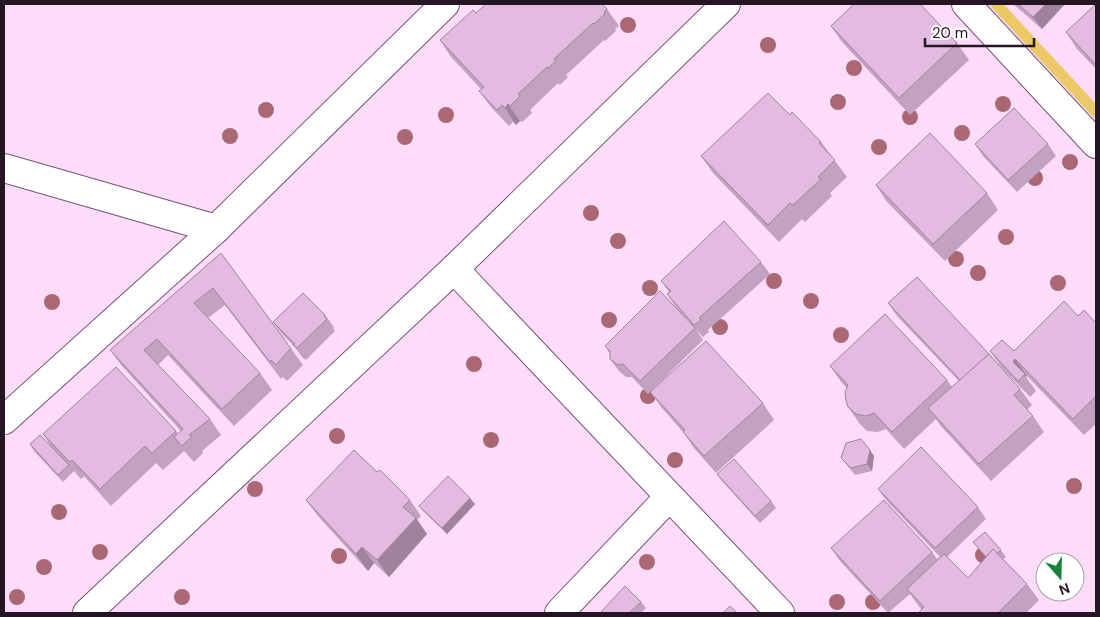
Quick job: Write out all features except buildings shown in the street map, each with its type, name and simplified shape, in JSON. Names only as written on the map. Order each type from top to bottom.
[{"type":"street","points":[[4,420],[216,229],[445,4]]},
{"type":"street","points":[[87,613],[454,269],[726,4]]},
{"type":"street","points":[[966,4],[1096,144]]},
{"type":"street","points":[[4,168],[216,229]]},
{"type":"street","points":[[454,269],[780,613]]},
{"type":"street","points":[[559,613],[669,497]]},
{"type":"waterway","points":[[996,4],[1096,112]]}]
